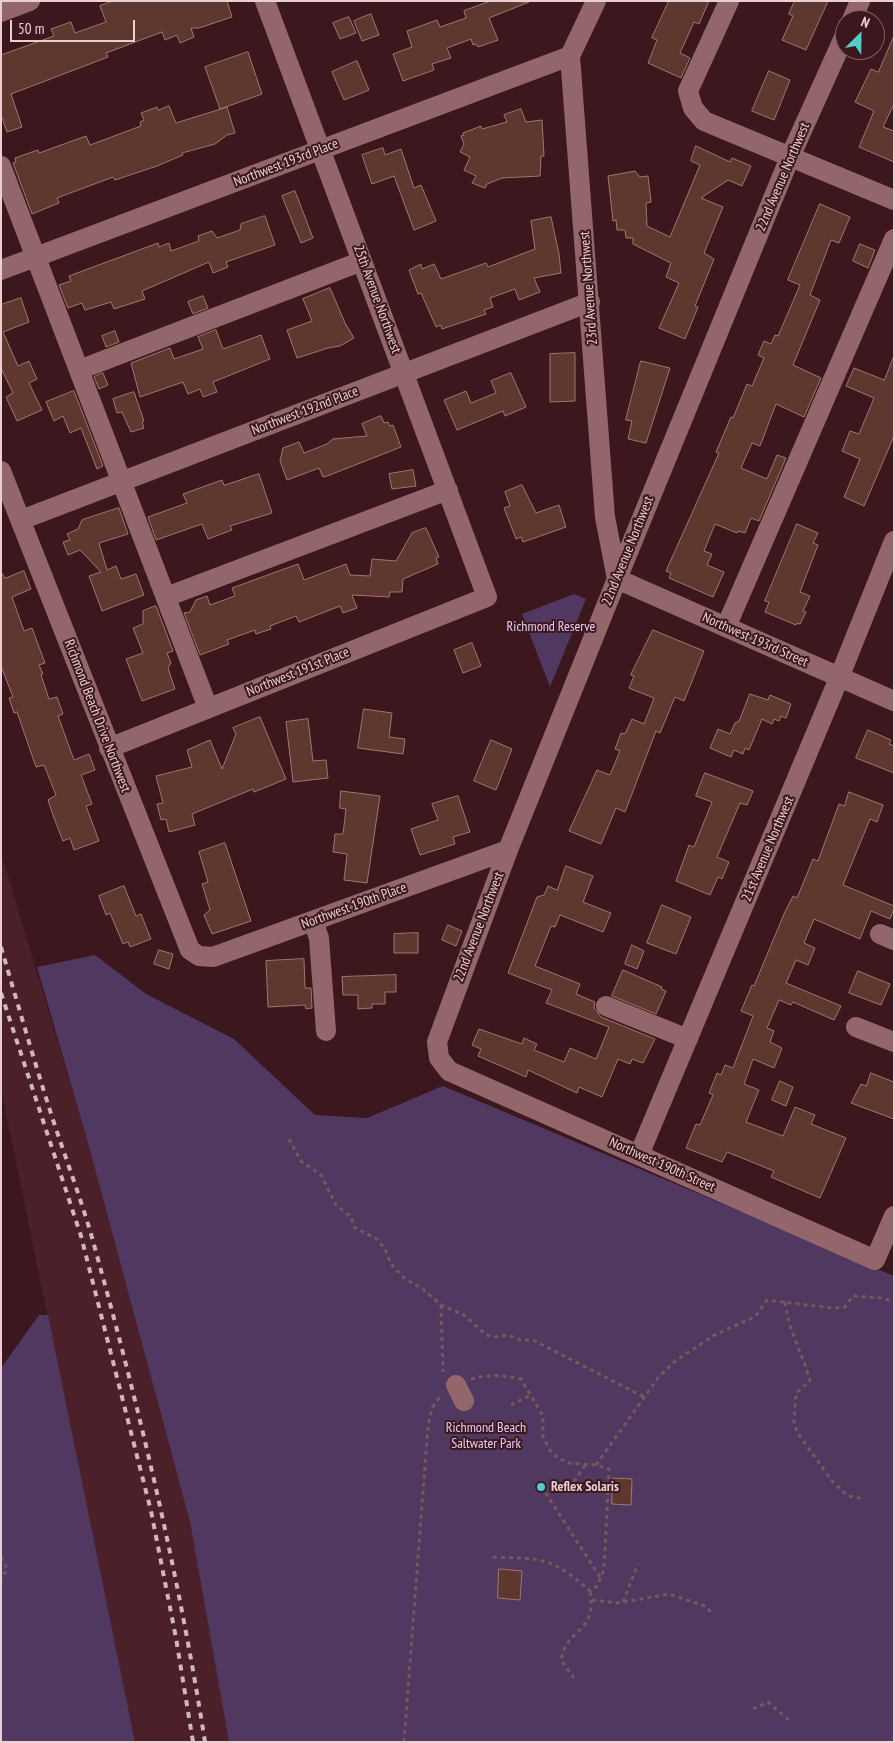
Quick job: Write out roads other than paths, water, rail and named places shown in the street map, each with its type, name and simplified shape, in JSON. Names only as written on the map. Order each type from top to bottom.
[{"type":"street","points":[[1,12],[30,1]]},
{"type":"street","name":"25th Avenue Northwest","points":[[265,1],[487,597]]},
{"type":"street","name":"23rd Avenue Northwest","points":[[596,1],[570,56],[606,517],[617,579]]},
{"type":"street","points":[[729,1],[688,91],[692,108],[704,121],[894,200]]},
{"type":"street","name":"Northwest 193rd Place","points":[[1,270],[570,56]]},
{"type":"street","name":"22nd Avenue Northwest","points":[[449,1071],[439,1058],[437,1042],[508,850],[790,157],[835,57]]},
{"type":"street","points":[[1,166],[208,708]]},
{"type":"street","points":[[726,627],[894,239]]},
{"type":"street","points":[[79,370],[362,261]]},
{"type":"street","name":"Northwest 192nd Place","points":[[21,520],[590,302]]},
{"type":"street","name":"Richmond Beach Drive Northwest","points":[[1,471],[190,950],[199,956]]},
{"type":"street","points":[[166,597],[448,490]]},
{"type":"street","name":"21st Avenue Northwest","points":[[639,1155],[839,678],[894,541]]},
{"type":"street","name":"Northwest 193rd Street","points":[[617,579],[894,702]]},
{"type":"street","name":"Northwest 191st Place","points":[[109,748],[487,597]]},
{"type":"street","name":"Northwest 190th Place","points":[[199,956],[213,957],[508,850]]},
{"type":"street","points":[[313,921],[319,938],[326,1031]]},
{"type":"street","points":[[606,1006],[688,1039]]},
{"type":"street","points":[[856,1027],[894,1042]]},
{"type":"street","name":"Northwest 190th Street","points":[[449,1071],[875,1260],[894,1216]]},
{"type":"railway","points":[[1,947],[47,1101],[91,1234],[125,1360],[156,1486],[205,1742]]},
{"type":"railway","points":[[1,993],[81,1236],[151,1511],[176,1638],[193,1742]]},
{"type":"place","name":"Reflex Solaris","points":[[541,1487]]},
{"type":"park label","name":"Richmond Reserve","points":[[551,627]]},
{"type":"park label","name":"Richmond Beach Saltwater Park","points":[[486,1436]]}]
